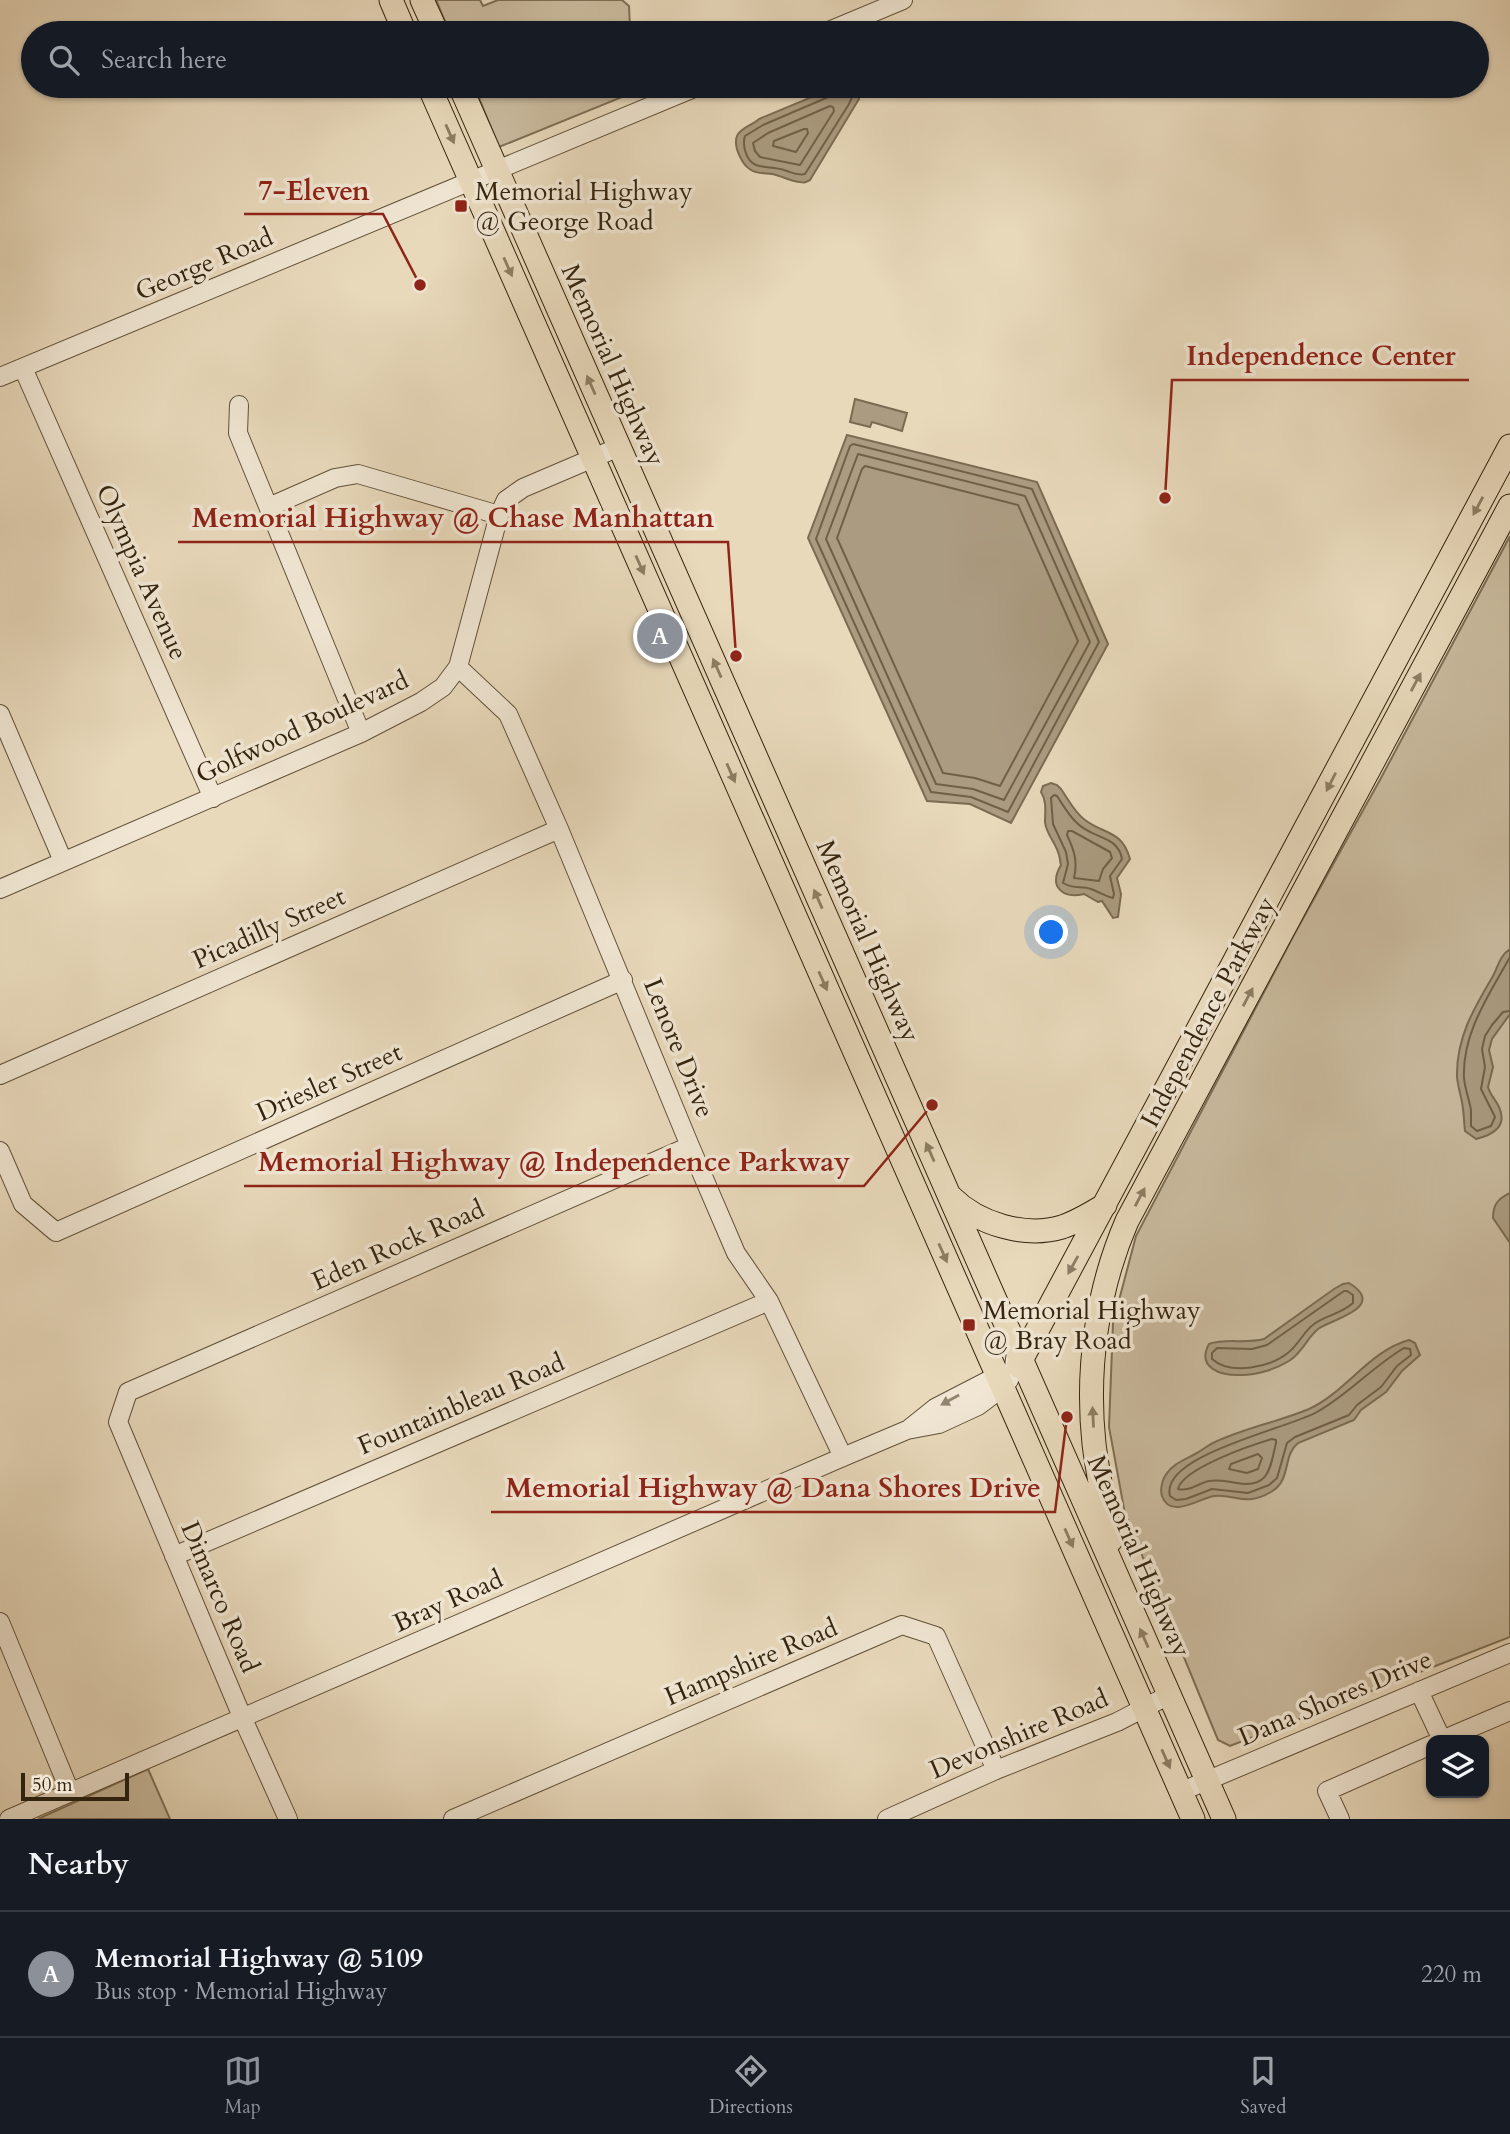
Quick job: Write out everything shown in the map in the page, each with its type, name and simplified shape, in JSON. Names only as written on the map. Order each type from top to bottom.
[{"type":"main road","points":[[391,0],[400,21]]},
{"type":"main road","points":[[422,0],[432,21]]},
{"type":"main road","points":[[434,98],[891,1135],[1007,1387],[1193,1819]]},
{"type":"main road","name":"Memorial Highway","points":[[465,98],[1224,1819]]},
{"type":"main road","name":"Independence Parkway","points":[[1007,1387],[1019,1354],[1105,1205],[1510,446]]},
{"type":"main road","name":"Independence Parkway","points":[[1119,1581],[1098,1469],[1092,1402],[1099,1316],[1114,1255],[1127,1221],[1510,506]]},
{"type":"main road","points":[[712,728],[738,716]]},
{"type":"main road","points":[[806,942],[832,930]]},
{"type":"main road","points":[[891,1135],[918,1124]]},
{"type":"main road","points":[[949,1195],[958,1204],[983,1218],[1002,1226],[1032,1231],[1070,1224],[1105,1205]]},
{"type":"main road","points":[[1007,1387],[1034,1399],[1045,1412]]},
{"type":"street","points":[[853,21],[903,0]]},
{"type":"street","name":"George Road","points":[[0,377],[670,98]]},
{"type":"street","name":"Olympia Avenue","points":[[23,368],[213,798]]},
{"type":"street","points":[[239,405],[238,433],[362,733]]},
{"type":"street","name":"Golfwood Boulevard","points":[[0,889],[362,733],[421,702],[443,687],[457,667],[499,515],[506,500],[516,491],[619,447]]},
{"type":"street","points":[[269,507],[335,478],[358,474],[499,515]]},
{"type":"street","name":"Lenore Drive","points":[[457,667],[508,714],[623,980],[736,1253],[769,1301],[844,1457]]},
{"type":"street","points":[[0,714],[63,861]]},
{"type":"street","name":"Picadilly Street","points":[[0,1075],[559,829]]},
{"type":"street","name":"Driesler Street","points":[[0,1152],[23,1204],[56,1232],[623,980]]},
{"type":"street","name":"Eden Rock Road","points":[[128,1392],[690,1146]]},
{"type":"street","name":"Fountainbleau Road","points":[[174,1556],[769,1301]]},
{"type":"street","name":"Bray Road","points":[[9,1819],[907,1430],[935,1408],[1007,1387]]},
{"type":"street","name":"Dimarco Road","points":[[128,1392],[118,1422],[288,1819]]},
{"type":"street","points":[[0,1622],[4,1640],[70,1792]]},
{"type":"street","name":"Hampshire Road","points":[[465,1817],[902,1625],[936,1636],[996,1770]]},
{"type":"street","name":"Dana Shores Drive","points":[[1180,1792],[1510,1653]]},
{"type":"street","points":[[1419,1691],[1440,1735]]},
{"type":"street","name":"Devonshire Road","points":[[887,1819],[996,1770],[1117,1722],[1169,1695]]},
{"type":"street","points":[[1454,1735],[1510,1711]]},
{"type":"street","points":[[1340,1819],[1326,1791],[1426,1747]]},
{"type":"shaded area","points":[[436,0],[480,0],[483,6],[498,0],[622,0],[629,6],[630,21],[445,21]]},
{"type":"shaded area","points":[[479,98],[620,98],[499,147]]},
{"type":"shaded area","points":[[1510,536],[1510,1637],[1230,1746],[1218,1740],[1125,1514],[1109,1427],[1113,1323],[1136,1236],[1295,933]]},
{"type":"shaded area","points":[[148,1769],[170,1819],[38,1819]]},
{"type":"water","points":[[809,98],[859,98],[810,180],[804,182],[756,172],[744,164],[736,145],[737,136],[759,119]]},
{"type":"water","points":[[855,399],[907,413],[902,431],[872,422],[870,427],[850,422]]},
{"type":"water","points":[[847,435],[1037,482],[1108,644],[1011,823],[970,804],[927,801],[808,538]]},
{"type":"water","points":[[1051,783],[1061,789],[1081,817],[1118,838],[1127,850],[1130,859],[1117,878],[1121,894],[1118,917],[1113,918],[1102,901],[1098,902],[1084,894],[1064,893],[1057,885],[1057,873],[1061,865],[1058,851],[1046,826],[1045,803],[1041,792],[1043,786]]},
{"type":"water","points":[[1510,949],[1510,1014],[1492,1039],[1489,1050],[1493,1067],[1488,1087],[1499,1107],[1501,1120],[1497,1129],[1476,1139],[1465,1131],[1457,1063],[1463,1036],[1473,1012],[1502,958]]},
{"type":"water","points":[[1510,1193],[1510,1243],[1493,1218],[1497,1202]]},
{"type":"water","points":[[1349,1283],[1359,1291],[1363,1299],[1360,1305],[1318,1329],[1289,1361],[1266,1371],[1242,1375],[1219,1372],[1208,1365],[1206,1352],[1209,1344],[1264,1339],[1334,1289]]},
{"type":"water","points":[[1409,1340],[1415,1343],[1420,1355],[1402,1371],[1386,1392],[1361,1410],[1354,1420],[1298,1443],[1290,1454],[1282,1481],[1271,1492],[1254,1499],[1214,1496],[1178,1507],[1166,1503],[1161,1494],[1163,1480],[1178,1463],[1225,1438],[1309,1409],[1335,1393],[1382,1353]]},
{"type":"place","name":"Memorial Highway @ George Road","points":[[461,206]]},
{"type":"place","name":"7-Eleven","points":[[420,285]]},
{"type":"place","name":"Independence Center","points":[[1165,498]]},
{"type":"place","name":"Memorial Highway @ 5109","points":[[660,636]]},
{"type":"place","name":"Memorial Highway @ Chase Manhattan","points":[[736,656]]},
{"type":"place","name":"Memorial Highway @ Independence Parkway","points":[[932,1105]]},
{"type":"place","name":"Memorial Highway @ Bray Road","points":[[969,1325]]},
{"type":"place","name":"Memorial Highway @ Dana Shores Drive","points":[[1067,1417]]}]
